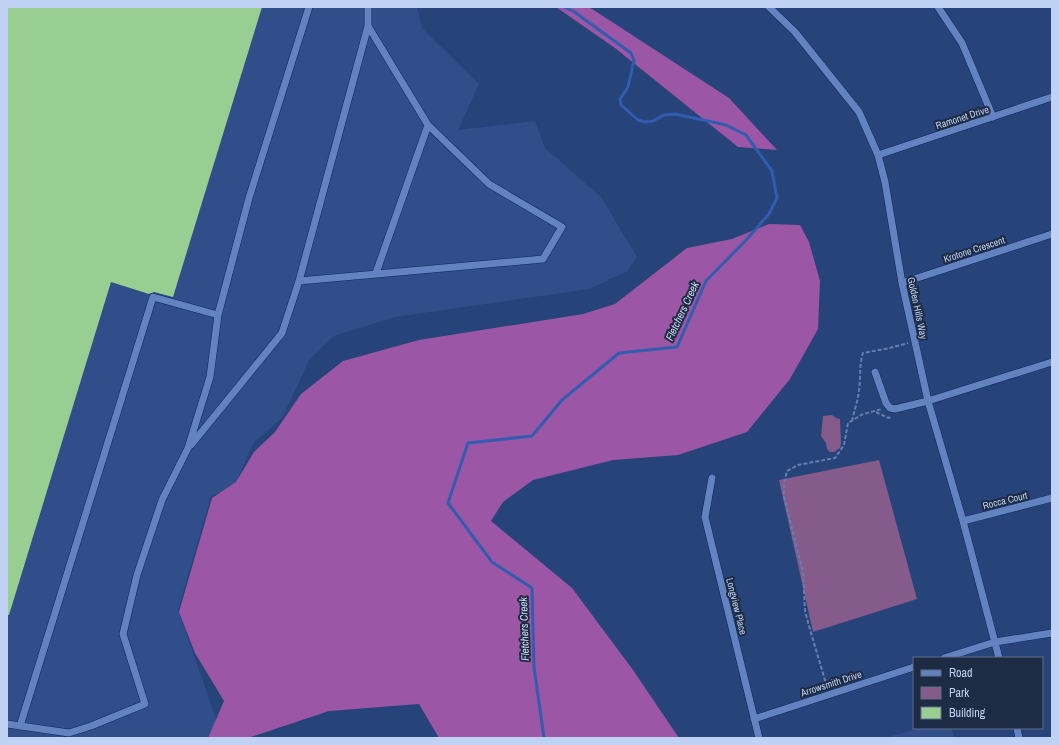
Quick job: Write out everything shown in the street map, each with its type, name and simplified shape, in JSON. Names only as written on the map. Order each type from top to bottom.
[{"type":"street","points":[[7,724],[69,733],[91,726],[145,704],[123,634],[137,575],[162,500],[188,448],[210,377],[218,315],[249,198],[309,7]]},
{"type":"street","points":[[188,448],[282,333],[299,281],[368,26],[368,7]]},
{"type":"street","name":"Golden Hills Way","points":[[769,7],[795,32],[859,112],[878,155],[885,182],[902,283],[928,401],[999,657]]},
{"type":"street","points":[[938,7],[962,43],[993,117]]},
{"type":"street","points":[[299,281],[543,258],[562,227],[489,184],[428,125],[368,26]]},
{"type":"street","name":"Ramonet Drive","points":[[878,155],[1052,97]]},
{"type":"street","points":[[376,273],[428,125]]},
{"type":"street","name":"Krotone Crescent","points":[[902,283],[1052,234]]},
{"type":"street","points":[[20,726],[153,297],[218,315]]},
{"type":"street","points":[[875,372],[886,402],[890,408],[895,409],[928,401],[1052,362]]},
{"type":"street","name":"Longview Place","points":[[712,478],[705,517],[759,738]]},
{"type":"street","name":"Rocca Court","points":[[962,521],[1052,498]]},
{"type":"street","points":[[947,657],[995,642],[1052,633]]},
{"type":"street","name":"Arrowsmith Drive","points":[[754,718],[913,667]]},
{"type":"path","points":[[829,694],[805,611],[803,572],[784,497],[784,484],[787,471],[798,465],[836,458],[844,445],[848,424],[863,414],[879,411],[889,406]]},
{"type":"shaded area","points":[[7,7],[417,7],[422,28],[479,84],[458,130],[535,121],[545,148],[601,197],[637,257],[627,271],[590,289],[395,317],[334,336],[310,359],[282,418],[253,444],[234,488],[211,496],[178,610],[223,738],[7,738]]},
{"type":"shaded area","points":[[556,7],[589,7],[729,98],[777,150],[738,147],[615,48]]},
{"type":"shaded area","points":[[769,224],[800,225],[809,242],[820,281],[818,329],[790,379],[747,432],[678,455],[613,460],[533,480],[503,502],[491,521],[572,588],[633,670],[679,738],[439,738],[419,704],[329,711],[248,738],[208,738],[224,701],[195,653],[179,612],[212,498],[236,482],[254,452],[275,432],[301,394],[343,361],[419,340],[583,314],[615,304],[687,248],[732,239]]},
{"type":"shaded area","points":[[917,729],[951,729],[954,738],[884,738]]},
{"type":"green space","points":[[832,415],[840,419],[841,443],[840,448],[834,452],[830,452],[821,436],[823,416]]},
{"type":"green space","points":[[879,460],[917,599],[813,632],[779,480]]},
{"type":"building","points":[[7,7],[262,7],[173,297],[154,292],[149,294],[111,282],[9,615],[7,615]]},
{"type":"waterway","name":"Fletchers Creek","points":[[544,738],[534,667],[532,588],[492,562],[448,503],[468,443],[532,436],[562,400],[619,353],[677,347],[706,281],[769,214],[777,198],[772,171],[746,135],[726,125],[675,114],[664,115],[653,121],[645,122],[638,120],[621,105],[620,99],[628,87],[634,60],[631,53],[573,11],[564,7]]}]
